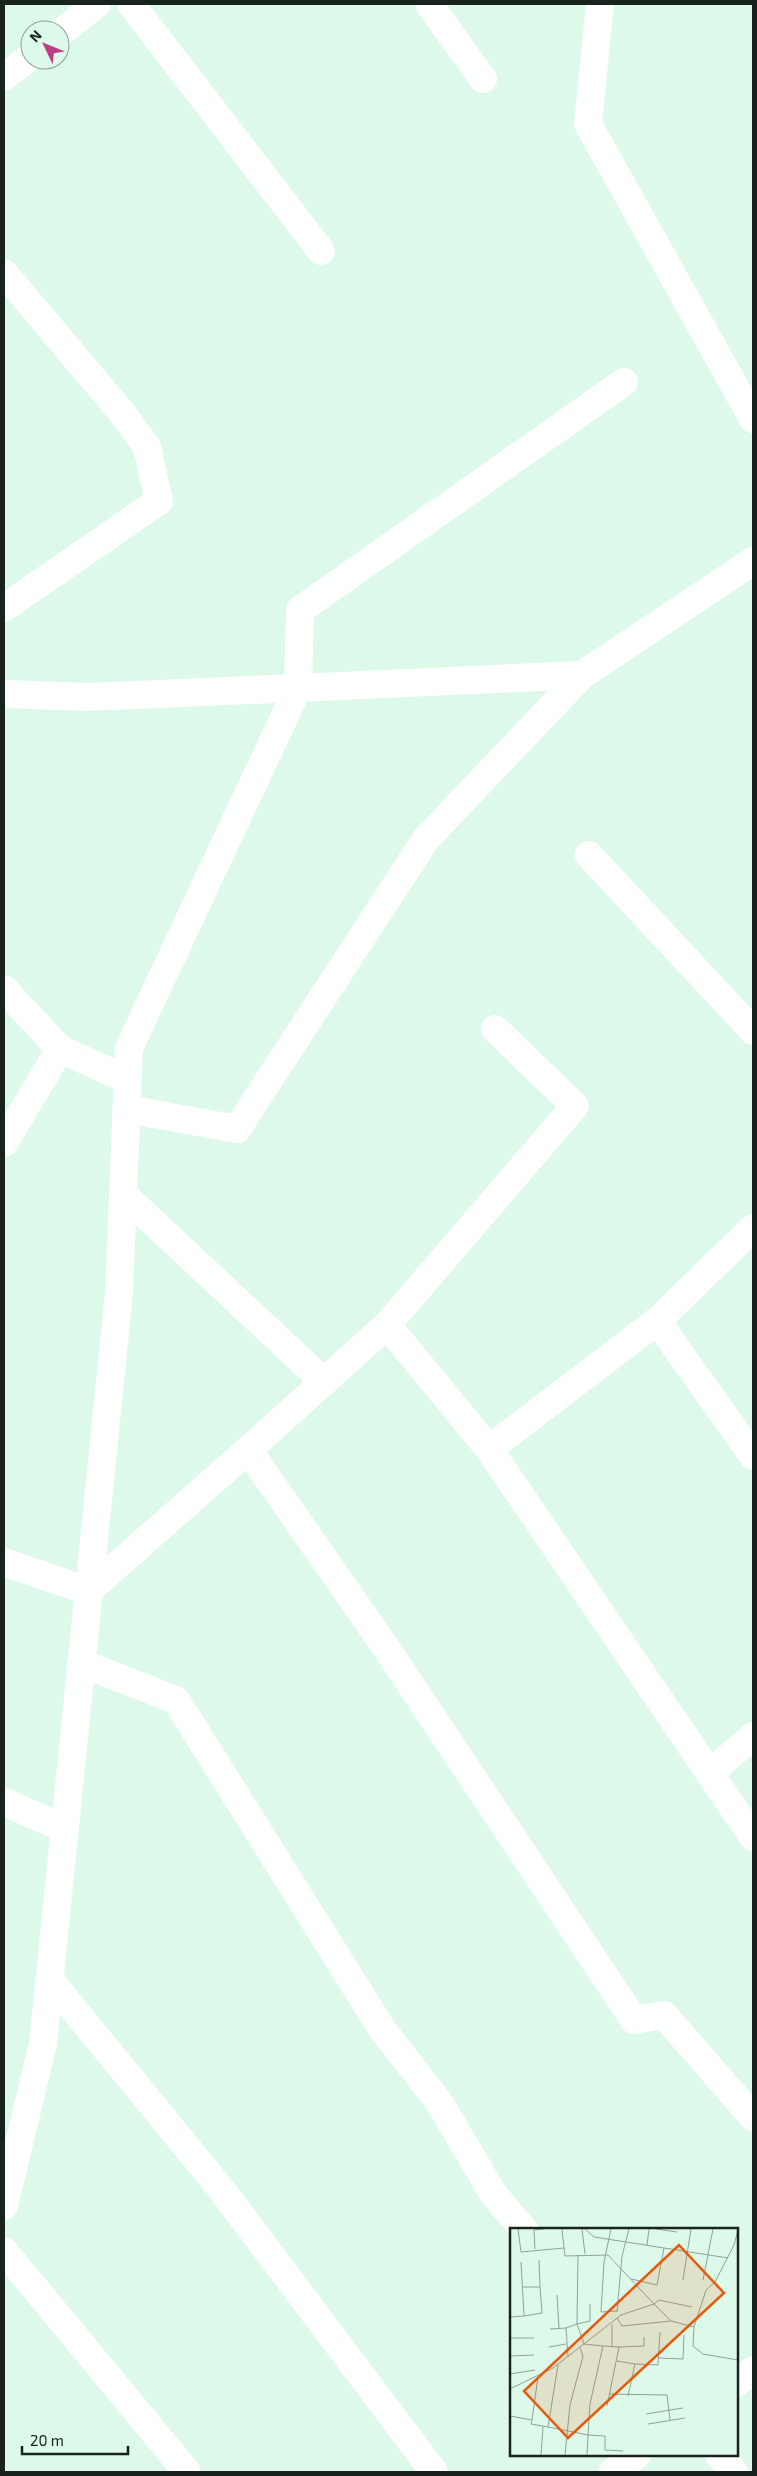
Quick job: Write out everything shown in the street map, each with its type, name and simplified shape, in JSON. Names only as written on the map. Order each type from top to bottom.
[{"type":"street","points":[[70,25],[97,4]]},
{"type":"street","points":[[131,4],[321,251]]},
{"type":"street","points":[[430,4],[483,79]]},
{"type":"street","points":[[600,4],[588,124],[753,419]]},
{"type":"street","points":[[4,78],[20,65]]},
{"type":"street","points":[[4,273],[123,414],[147,447],[159,501],[4,608]]},
{"type":"street","points":[[4,2206],[43,2044],[119,1293],[129,1048],[298,688],[300,610],[624,382]]},
{"type":"street","points":[[126,1109],[237,1128],[426,839],[582,675],[753,561]]},
{"type":"street","points":[[4,694],[87,697],[582,675]]},
{"type":"street","points":[[589,855],[753,1031]]},
{"type":"street","points":[[4,989],[60,1049],[128,1080]]},
{"type":"street","points":[[88,1591],[387,1325],[575,1106],[495,1029]]},
{"type":"street","points":[[4,1143],[60,1049]]},
{"type":"street","points":[[123,1194],[324,1382]]},
{"type":"street","points":[[489,1449],[657,1321],[753,1228]]},
{"type":"street","points":[[657,1321],[753,1456]]},
{"type":"street","points":[[387,1325],[489,1449],[753,1837]]},
{"type":"street","points":[[248,1450],[387,1649],[634,2020],[664,2015],[753,2117]]},
{"type":"street","points":[[4,1562],[88,1591]]},
{"type":"street","points":[[81,1663],[176,1700],[382,2029],[439,2102],[494,2195],[522,2228]]},
{"type":"street","points":[[710,1773],[753,1736]]},
{"type":"street","points":[[4,1802],[65,1829]]},
{"type":"street","points":[[49,1979],[221,2189],[434,2472]]},
{"type":"street","points":[[4,2252],[187,2472]]},
{"type":"street","points":[[737,2382],[753,2370]]},
{"type":"street","points":[[613,2472],[636,2456]]},
{"type":"street","points":[[720,2456],[734,2472]]}]
